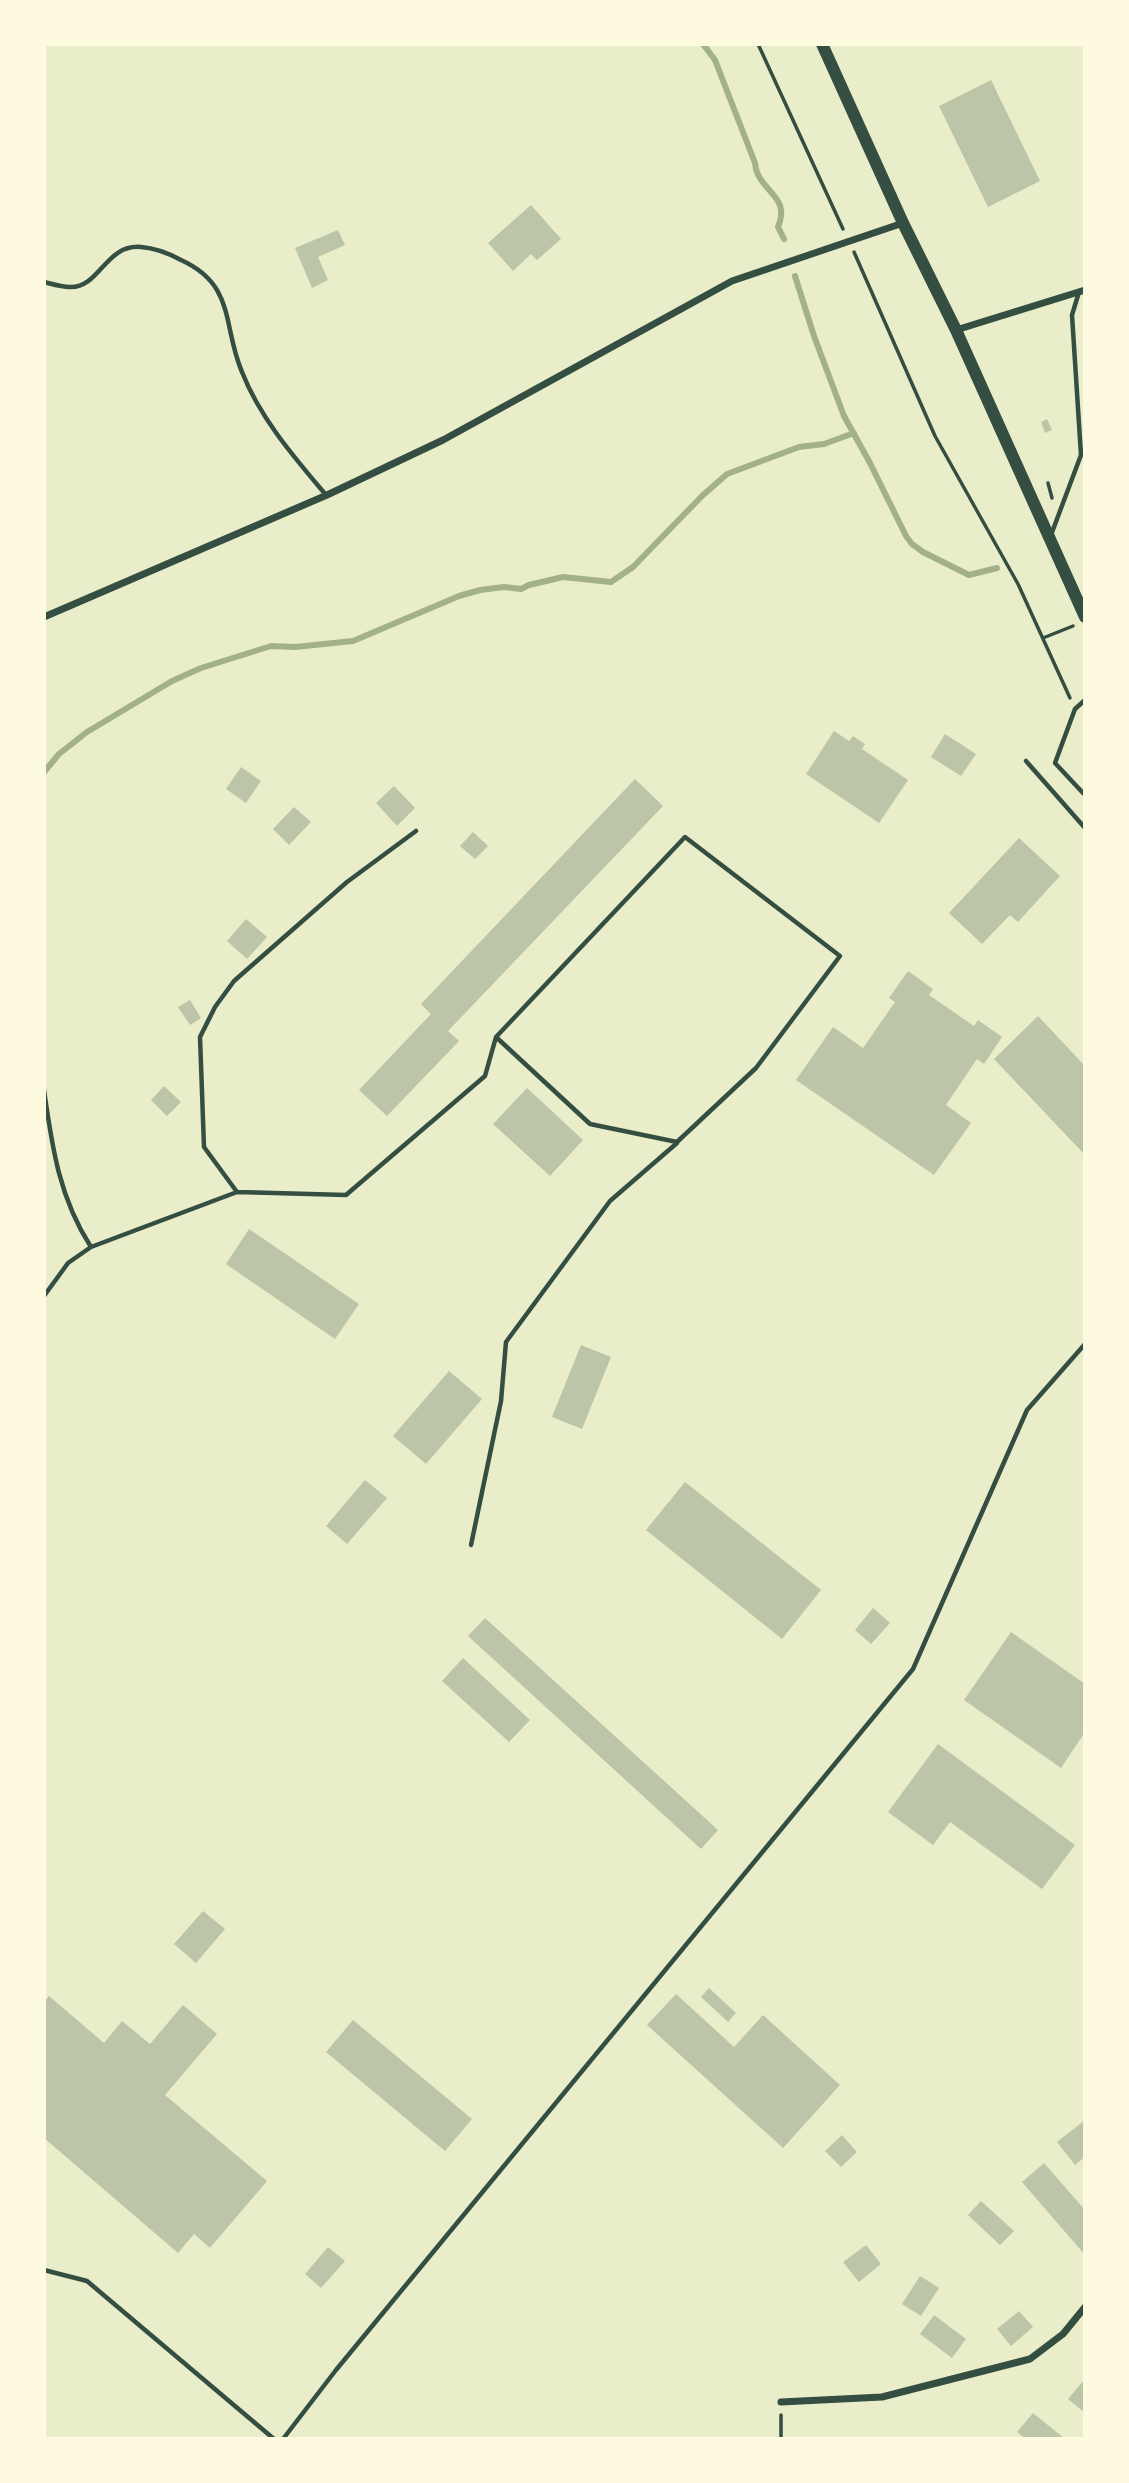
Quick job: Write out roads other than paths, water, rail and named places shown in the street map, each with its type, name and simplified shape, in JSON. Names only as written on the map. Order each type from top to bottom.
[{"type":"main road","points":[[822,44],[1050,539],[1080,621]]},
{"type":"street","points":[[44,617],[327,495],[443,440],[732,281],[903,223]]},
{"type":"street","points":[[956,330],[1082,291]]},
{"type":"street","points":[[781,2402],[882,2397],[1030,2359],[1063,2334],[1085,2307]]},
{"type":"lane","points":[[44,282],[71,288],[84,285],[114,254],[140,247],[173,256],[209,277],[220,293],[241,371],[265,415],[291,454],[327,495]]},
{"type":"lane","points":[[1050,539],[1081,455],[1072,315],[1082,291]]},
{"type":"lane","points":[[1085,700],[1075,709],[1055,763],[1083,793],[1085,791]]},
{"type":"lane","points":[[1026,761],[1085,828]]},
{"type":"lane","points":[[237,1192],[204,1147],[200,1037],[215,1007],[234,981],[347,882],[416,831]]},
{"type":"lane","points":[[44,1296],[68,1262],[91,1247],[237,1192],[346,1195],[485,1076],[496,1037],[685,838],[840,956],[755,1068],[610,1201],[506,1342],[501,1401],[471,1545]]},
{"type":"lane","points":[[496,1037],[590,1124],[677,1142]]},
{"type":"lane","points":[[44,1090],[50,1143],[57,1174],[76,1225],[91,1247]]},
{"type":"lane","points":[[283,2439],[336,2370],[913,1669],[1027,1410],[1085,1344]]},
{"type":"lane","points":[[44,2270],[87,2281],[274,2439]]},
{"type":"waterway","points":[[703,44],[715,60],[757,172],[781,207],[778,227],[784,239]]},
{"type":"waterway","points":[[795,276],[844,416],[906,536],[923,552],[969,575],[997,568]]},
{"type":"waterway","points":[[44,772],[59,754],[87,732],[172,681],[201,668],[271,646],[295,647],[353,641],[459,596],[480,590],[504,587],[521,589],[563,577],[611,582],[633,567],[727,474],[799,447],[824,444],[854,433]]}]
